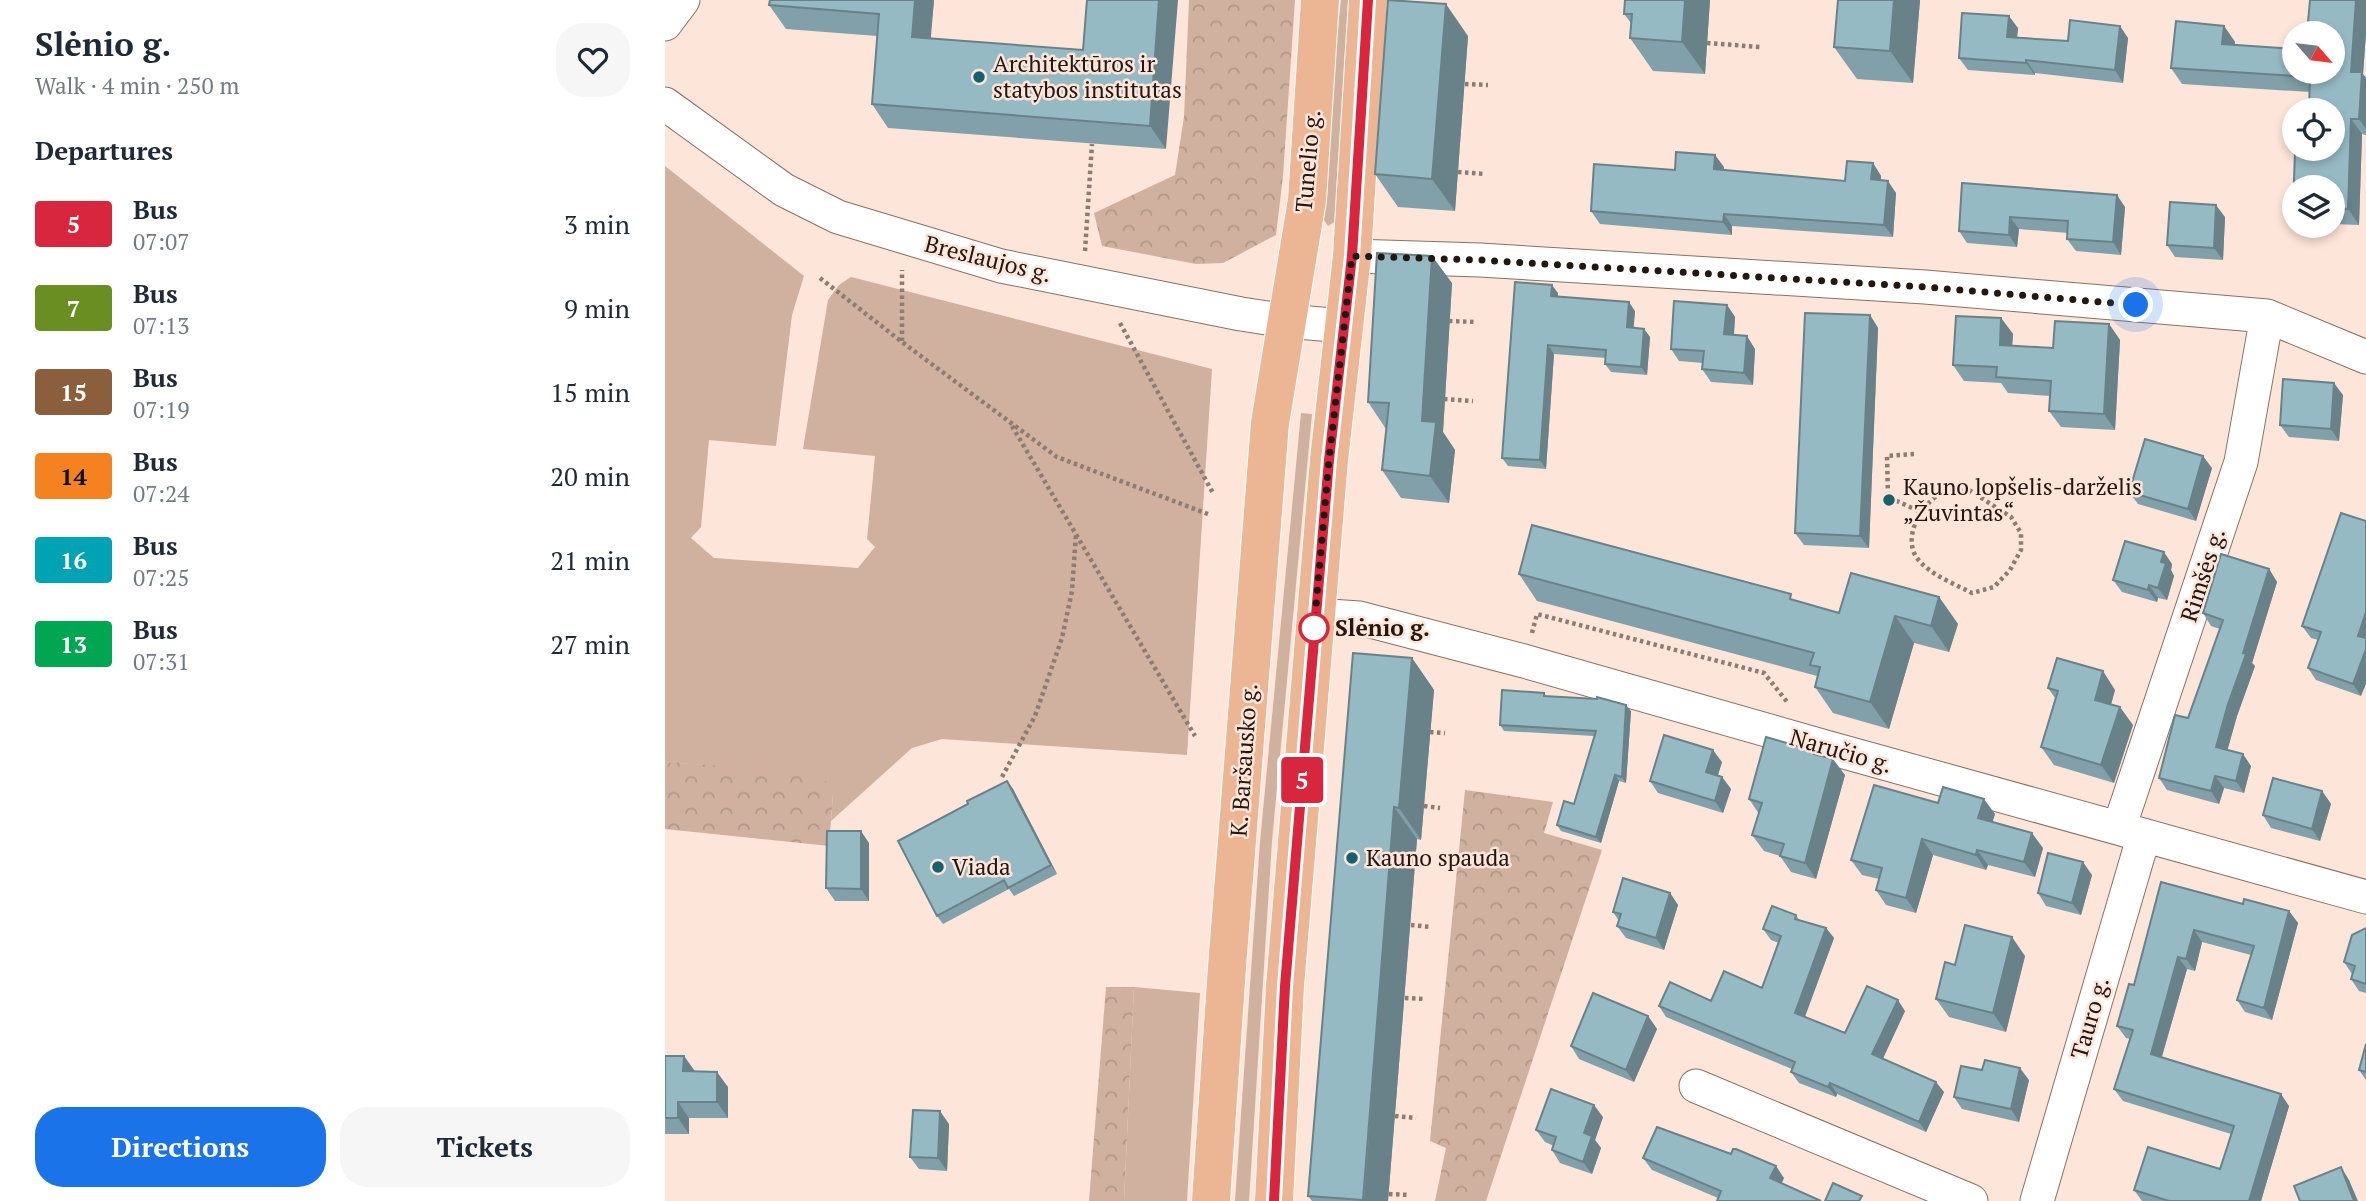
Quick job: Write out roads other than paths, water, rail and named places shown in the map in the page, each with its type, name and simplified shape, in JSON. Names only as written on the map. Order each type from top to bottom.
[{"type":"main road","name":"Tunelio g.","points":[[1286,321],[1307,200],[1320,0]]},
{"type":"main road","points":[[1274,1201],[1285,986],[1315,615],[1352,256],[1368,0]]},
{"type":"main road","name":"K. Baršausko g.","points":[[1211,1201],[1270,423],[1286,321]]},
{"type":"street","points":[[665,24],[683,0]]},
{"type":"street","name":"Breslaujos g.","points":[[665,104],[784,190],[838,217],[1001,266],[1286,321],[1344,326]]},
{"type":"street","points":[[1352,256],[1493,260],[1925,287],[2267,316],[2366,355]]},
{"type":"street","name":"Rimšės g.","points":[[2131,832],[2241,462],[2267,316]]},
{"type":"street","name":"Naručio g.","points":[[1315,615],[1359,618],[1524,661],[2366,897]]},
{"type":"street","name":"Tauro g.","points":[[2037,1201],[2131,832]]},
{"type":"street","points":[[1696,1086],[1971,1201]]},
{"type":"place","name":"Architektūros ir statybos institutas","points":[[979,77]]},
{"type":"place","name":"Kauno lopšelis-darželis „Žuvintas“","points":[[1889,500]]},
{"type":"place","name":"Slėnio g.","points":[[1314,628]]},
{"type":"place","name":"Kauno spauda","points":[[1352,858]]},
{"type":"place","name":"Viada","points":[[938,867]]}]
